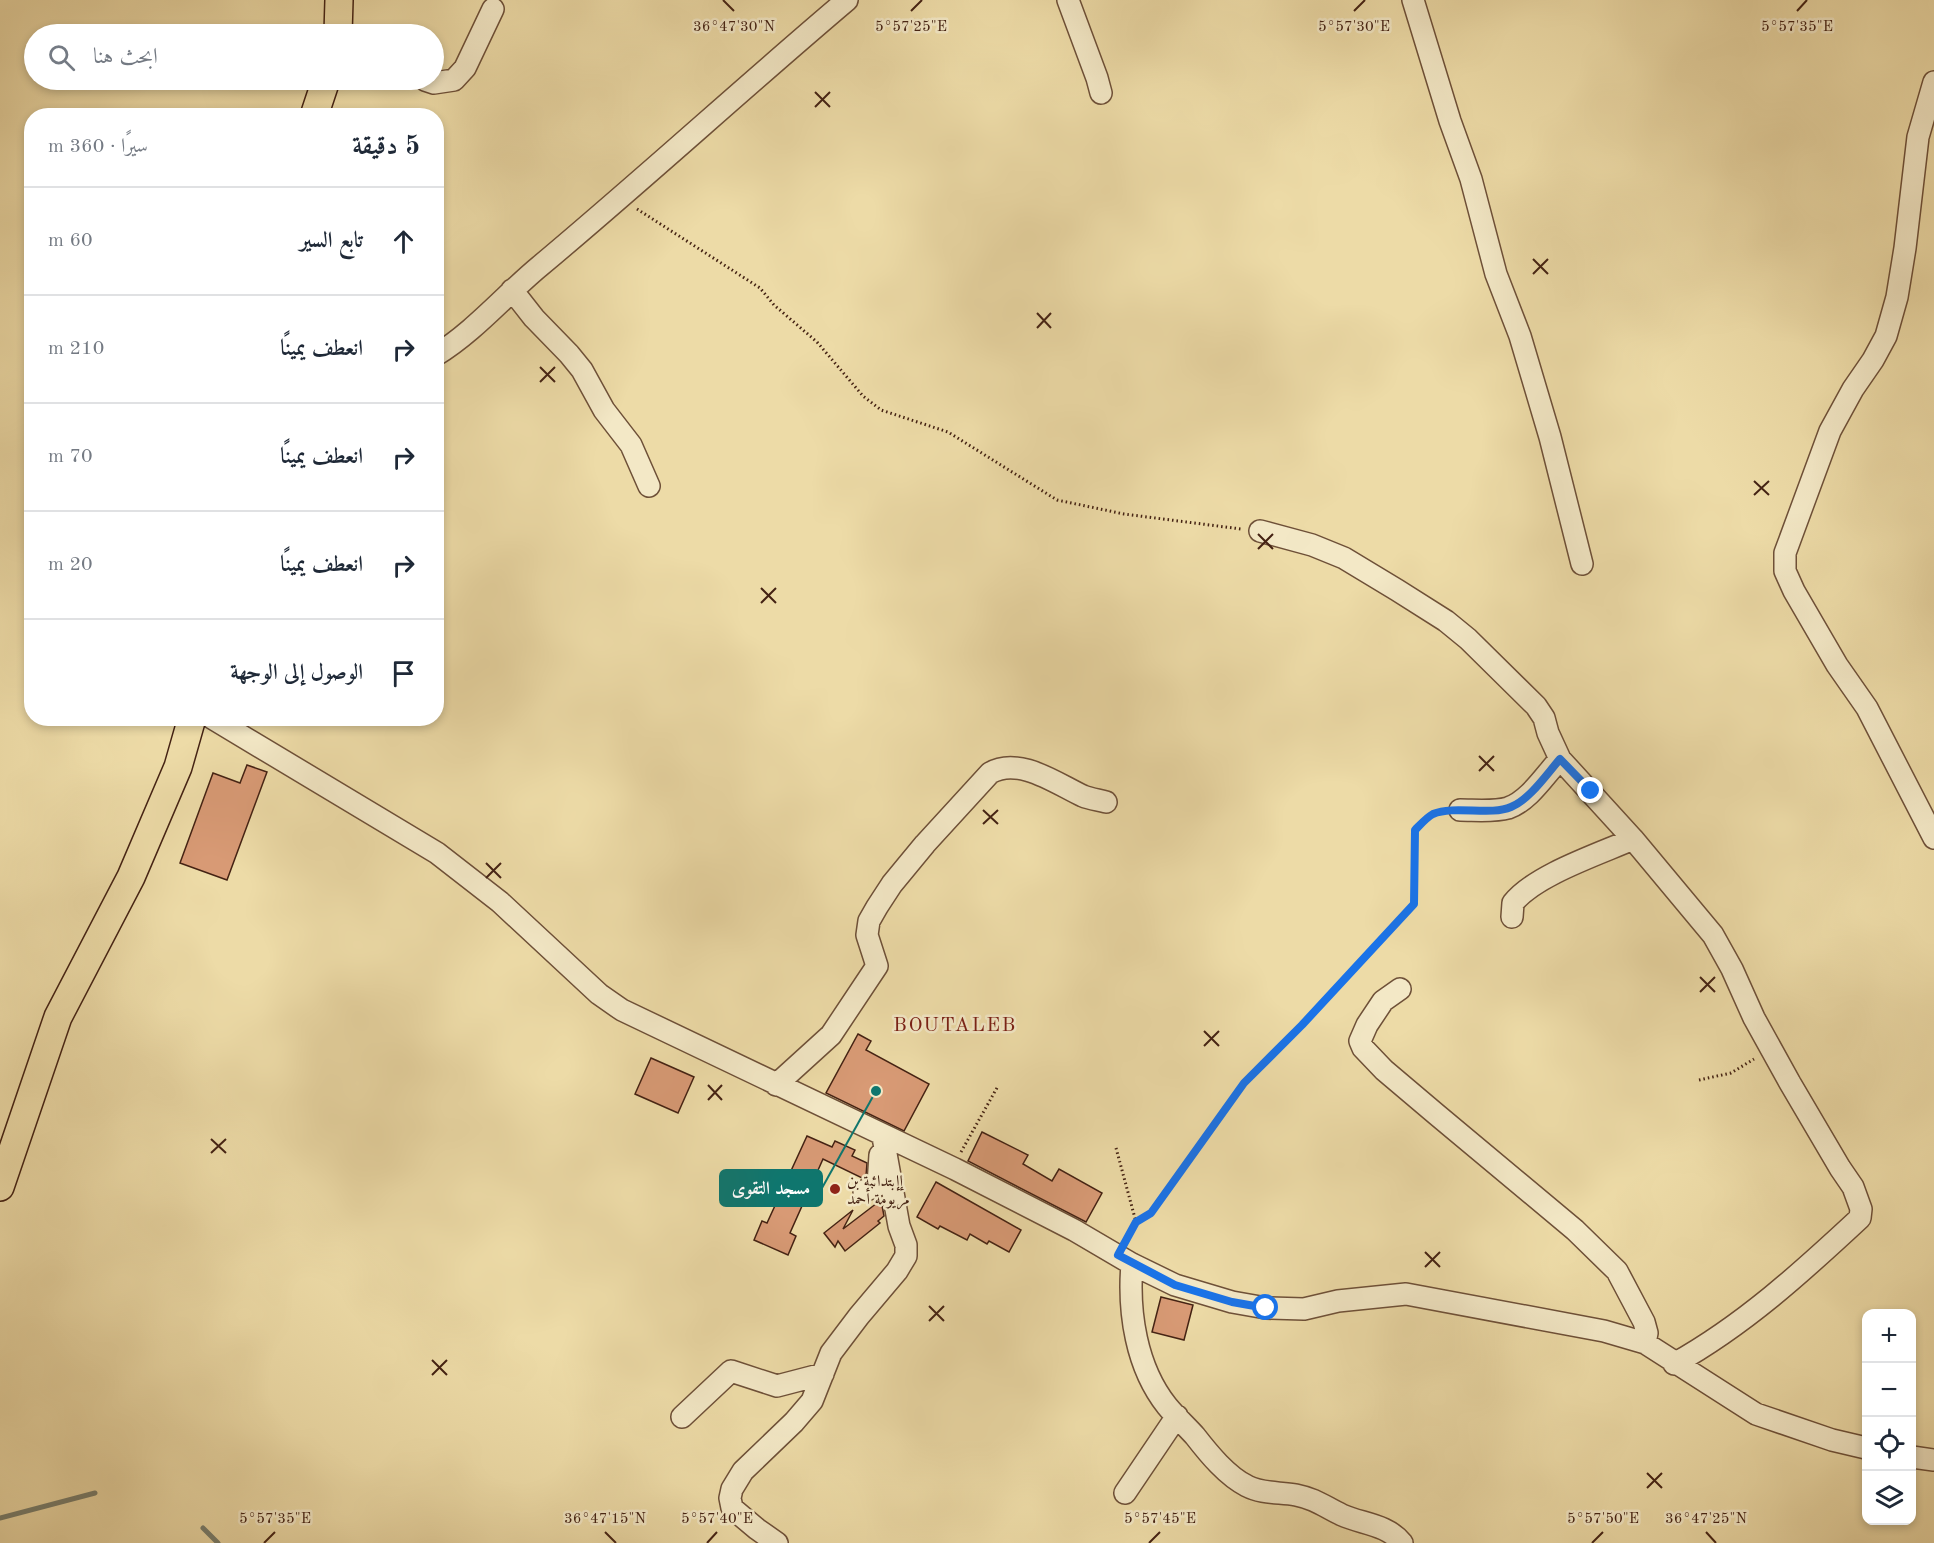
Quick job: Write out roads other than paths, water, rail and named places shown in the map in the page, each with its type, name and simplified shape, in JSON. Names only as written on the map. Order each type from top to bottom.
[{"type":"main road","points":[[338,24],[339,0]]},
{"type":"main road","points":[[317,108],[323,90]]},
{"type":"main road","points":[[0,1187],[58,1017],[131,877],[178,767],[190,726]]},
{"type":"street","points":[[444,349],[847,0]]},
{"type":"street","points":[[1068,0],[1101,93]]},
{"type":"street","points":[[1413,0],[1450,121],[1471,179],[1496,274],[1520,336],[1550,437],[1582,564]]},
{"type":"street","points":[[444,82],[454,80],[465,68],[493,9]]},
{"type":"street","points":[[1934,82],[1918,137],[1905,248],[1897,297],[1886,336],[1830,431],[1785,553],[1785,571],[1794,591],[1837,664],[1867,708],[1934,838]]},
{"type":"street","points":[[512,290],[534,318],[582,370],[604,410],[631,445],[649,486]]},
{"type":"street","points":[[1260,531],[1312,545],[1344,558],[1446,621],[1468,639],[1536,706],[1544,718],[1560,759],[1633,839],[1713,935],[1732,969],[1754,1018],[1853,1187],[1861,1209],[1860,1218],[1769,1300],[1709,1344],[1674,1364]]},
{"type":"street","points":[[225,726],[437,853],[500,902],[599,994],[622,1010],[721,1057],[884,1142],[952,1168],[1175,1285],[1232,1302],[1266,1308],[1304,1309],[1338,1301],[1406,1294],[1605,1331],[1645,1343],[1674,1364],[1756,1414],[1832,1440],[1862,1447]]},
{"type":"street","points":[[1460,810],[1510,807],[1524,798],[1560,759]]},
{"type":"street","points":[[776,1085],[831,1035],[877,966],[867,935],[869,921],[892,884],[990,773],[1003,767],[1025,770],[1086,797],[1106,802]]},
{"type":"street","points":[[1512,917],[1513,903],[1529,888],[1562,870],[1633,839]]},
{"type":"street","points":[[1400,989],[1383,1002],[1367,1025],[1360,1041],[1363,1048],[1384,1070],[1575,1230],[1617,1271],[1644,1322],[1647,1333],[1645,1343]]},
{"type":"street","points":[[864,1191],[878,1185],[880,1155],[884,1142]]},
{"type":"street","points":[[777,1543],[732,1508],[730,1498],[732,1488],[743,1471],[794,1422],[812,1401],[831,1353],[897,1271],[906,1256],[906,1245],[899,1226],[884,1142]]},
{"type":"street","points":[[1125,1259],[1136,1336],[1151,1380],[1167,1405],[1208,1453],[1231,1475],[1248,1487],[1296,1495],[1321,1502],[1342,1515],[1393,1533],[1402,1543]]},
{"type":"street","points":[[682,1417],[731,1371],[777,1386],[823,1374]]},
{"type":"street","points":[[1125,1493],[1177,1416]]},
{"type":"street","points":[[1916,1458],[1934,1460]]},
{"type":"waterway","points":[[0,1518],[95,1493]]},
{"type":"waterway","points":[[203,1528],[218,1543]]},
{"type":"place","name":"مسجد التقوى","points":[[876,1091]]},
{"type":"place","name":"إإبتدائية بن مريومة أحمد","points":[[835,1189]]},
{"type":"district","name":"BOUTALEB","points":[[955,1024]]}]
